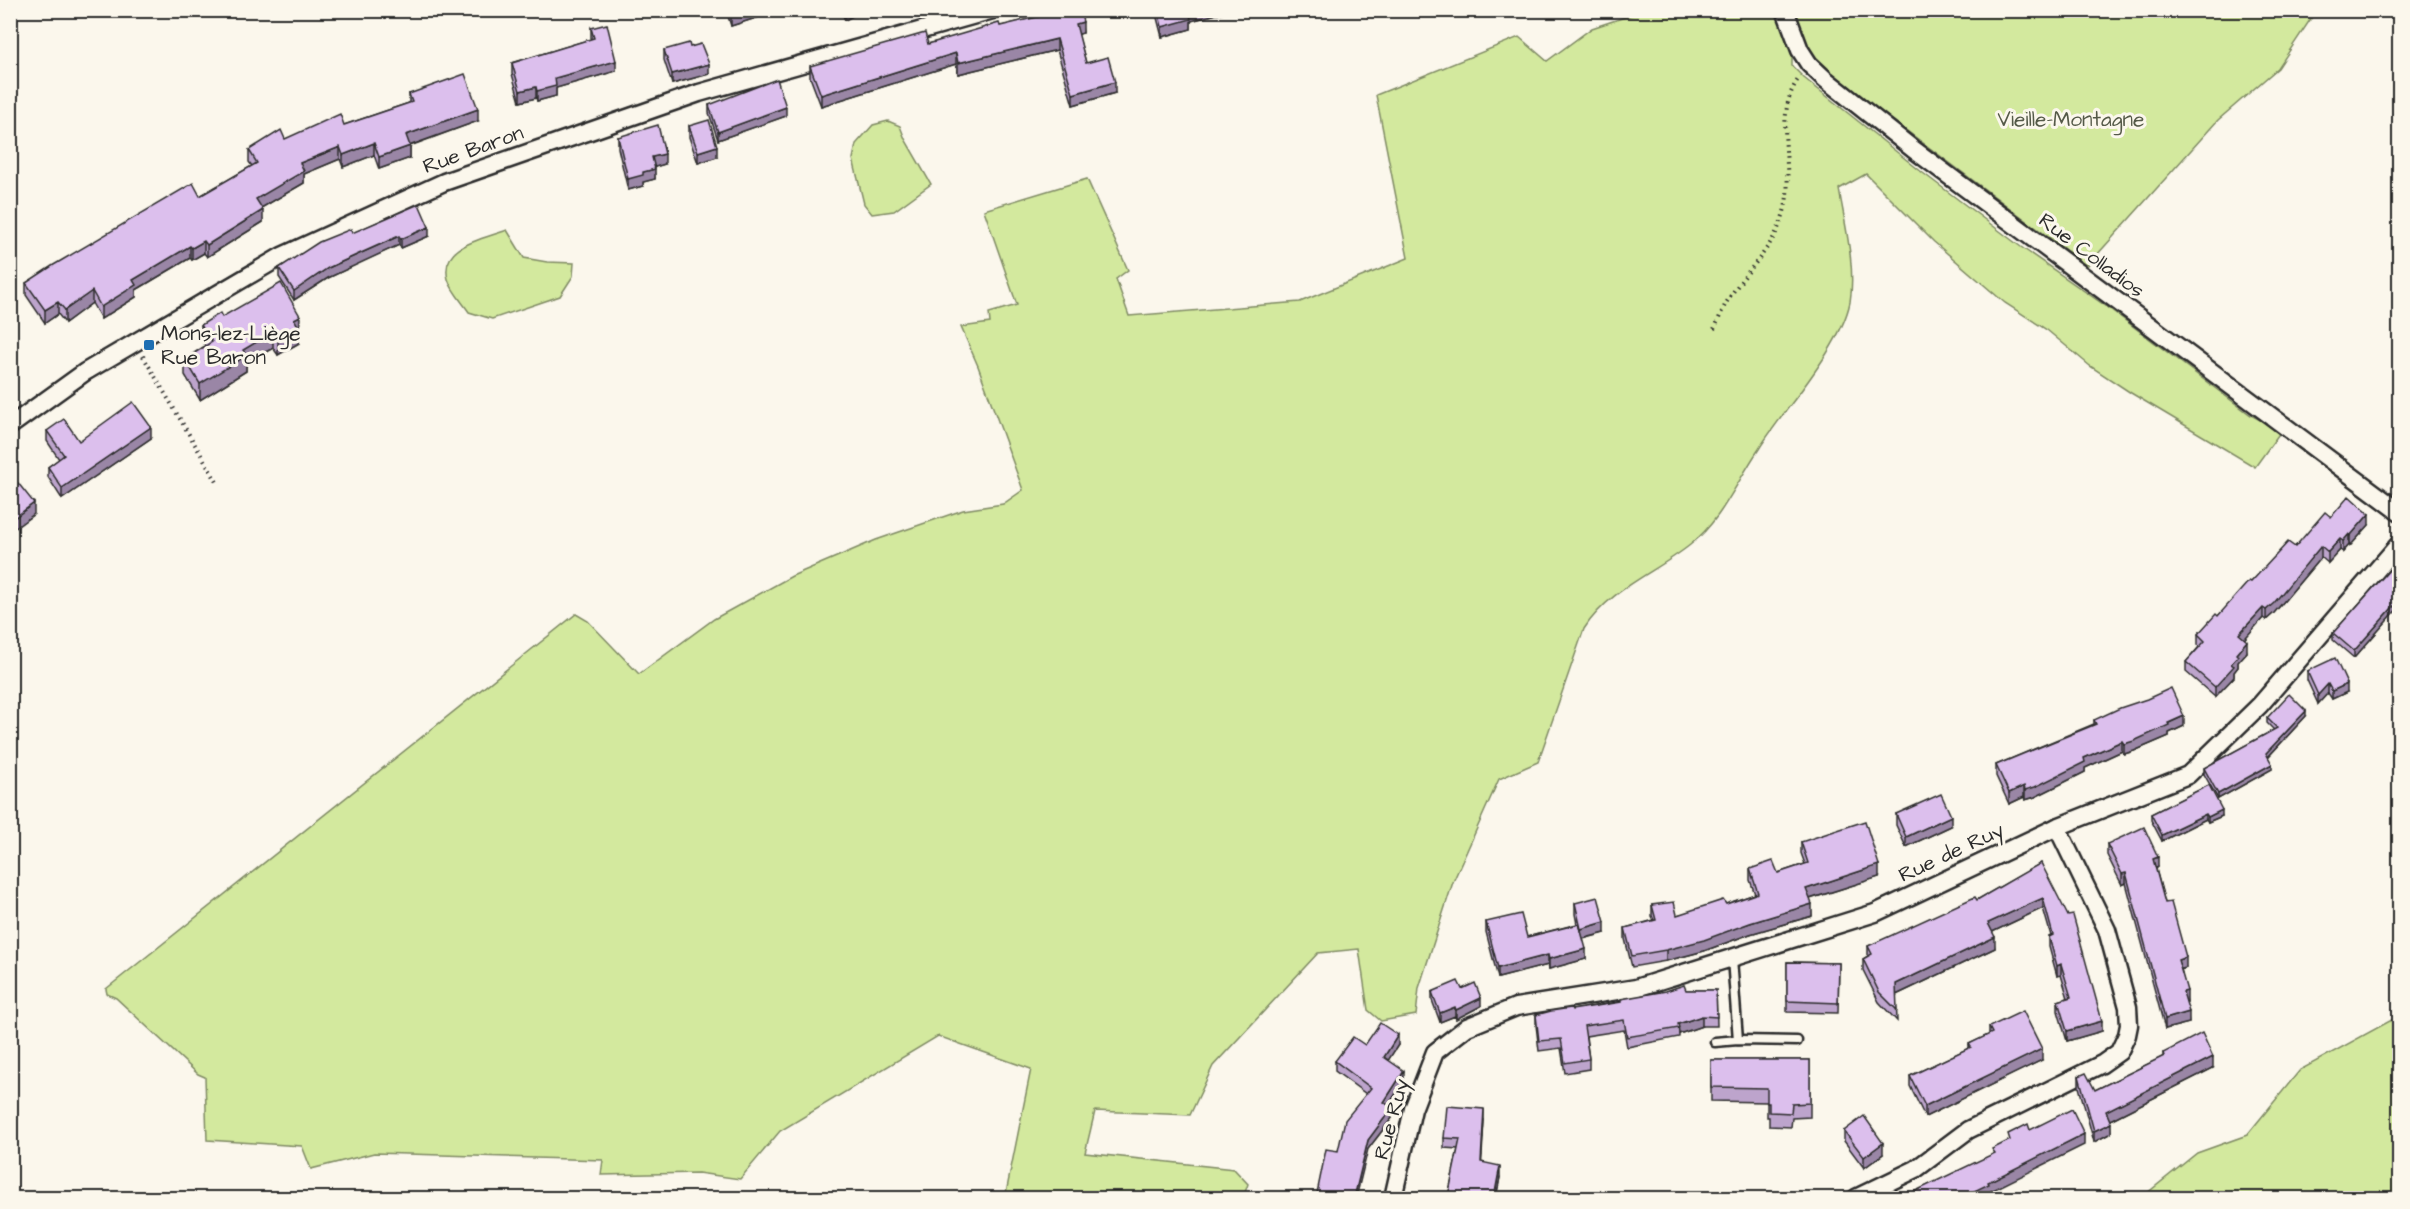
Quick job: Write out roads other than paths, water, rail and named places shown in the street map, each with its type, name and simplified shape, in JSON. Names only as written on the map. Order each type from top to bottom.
[{"type":"street","name":"Rue Baron","points":[[10,426],[85,372],[282,256],[444,182],[699,93],[993,10]]},
{"type":"street","name":"Rue Colladios","points":[[1785,10],[1800,50],[1809,64],[1913,149],[2400,512]]},
{"type":"street","name":"Rue de Ruy","points":[[1435,1052],[1467,1027],[1516,1007],[1636,988],[1875,913],[2057,827],[2188,775],[2260,705],[2400,543]]},
{"type":"street","points":[[1856,1198],[1916,1169],[1968,1130],[2102,1064],[2119,1052],[2127,1035],[2129,1016],[2107,930],[2057,827]]},
{"type":"street","name":"Rue Ruy","points":[[1393,1198],[1413,1109],[1435,1052]]},
{"type":"lane","points":[[1732,958],[1738,1040]]},
{"type":"lane","points":[[1714,1042],[1797,1041]]},
{"type":"place","name":"Mons-lez-Liège Rue Baron","points":[[149,345]]},
{"type":"park label","name":"Vieille-Montagne","points":[[2071,119]]}]
